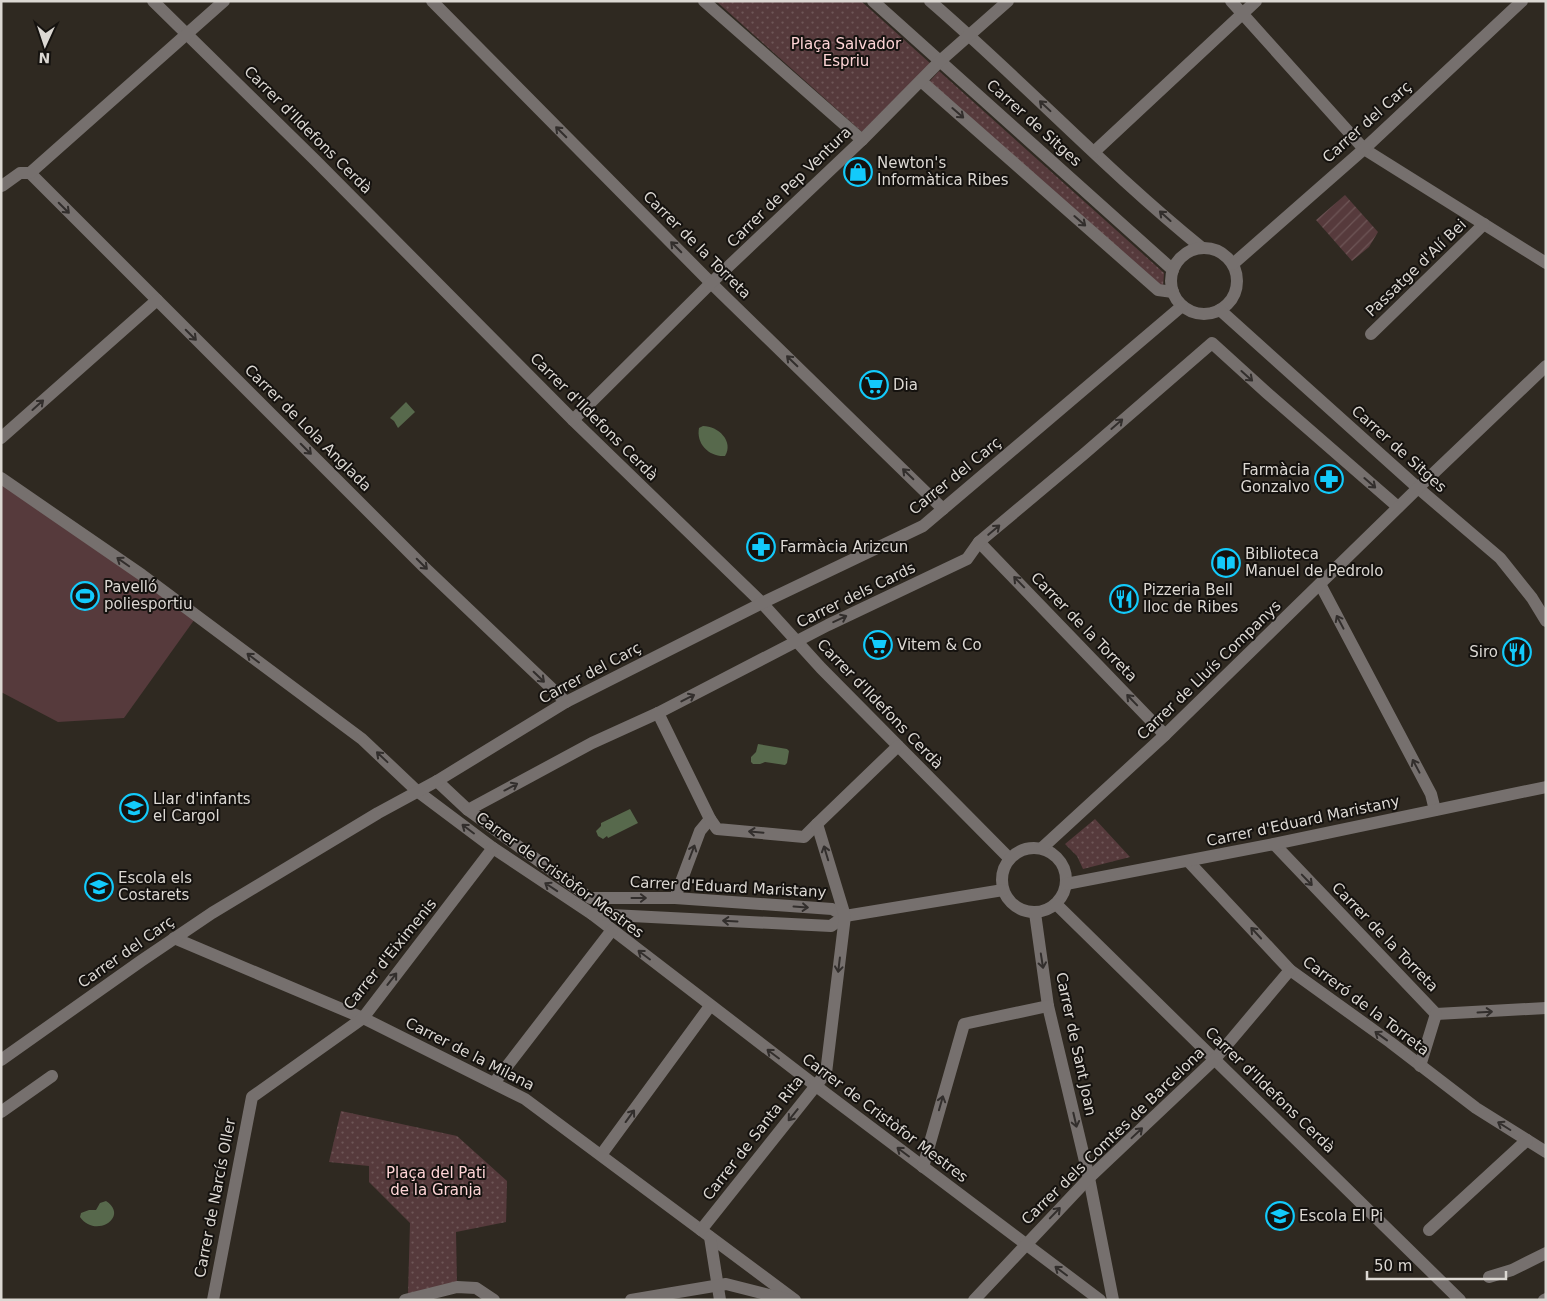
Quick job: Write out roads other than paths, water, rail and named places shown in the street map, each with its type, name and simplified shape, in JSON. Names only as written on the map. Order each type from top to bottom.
[{"type":"street","name":"Carrer d'Ildefons Cerdà","points":[[153,1],[572,420],[762,603],[821,668],[1009,858]]},
{"type":"street","points":[[1,194],[1,186],[20,174],[30,173],[224,1]]},
{"type":"street","name":"Carrer de la Torreta","points":[[432,1],[711,284],[943,509]]},
{"type":"street","points":[[704,1],[862,140]]},
{"type":"street","name":"Carrer de Sitges","points":[[873,1],[1173,270]]},
{"type":"street","points":[[930,1],[1094,152],[1202,248]]},
{"type":"street","name":"Carrer de Pep Ventura","points":[[572,420],[862,140],[940,61],[1008,1]]},
{"type":"street","points":[[1231,1],[1364,149],[1546,263]]},
{"type":"street","points":[[1094,152],[1256,1]]},
{"type":"street","name":"Carrer del Carç","points":[[1232,264],[1364,149],[1522,1]]},
{"type":"street","points":[[921,81],[1158,290],[1173,292]]},
{"type":"street","name":"Carrer de Lola Anglada","points":[[30,173],[418,560],[566,702]]},
{"type":"street","name":"Passatge d'Alí Bei","points":[[1371,334],[1484,224]]},
{"type":"street","points":[[1202,248],[1218,251],[1229,259],[1237,277],[1234,295],[1226,306],[1213,313],[1200,314],[1191,312],[1182,306],[1173,292],[1171,280],[1173,270],[1182,256],[1190,251],[1202,248]]},
{"type":"street","points":[[1,438],[156,300]]},
{"type":"street","name":"Carrer del Carç","points":[[1,1060],[218,909],[437,781],[566,702],[762,603],[923,526],[1182,306]]},
{"type":"street","name":"Carrer de Sitges","points":[[1220,310],[1418,488],[1500,558],[1532,598],[1546,621]]},
{"type":"street","name":"Carrer dels Cards","points":[[468,810],[592,743],[658,713],[828,625],[967,559],[979,542],[1212,343],[1267,394],[1398,507]]},
{"type":"street","name":"Carrer de Lluís Companys","points":[[1042,848],[1165,735],[1398,507],[1546,366]]},
{"type":"street","name":"Carrer de Cristòfor Mestres","points":[[1,478],[142,575],[362,739],[417,791],[494,848],[592,914],[710,1006],[1100,1300]]},
{"type":"street","name":"Carrer de la Torreta","points":[[979,542],[1165,735]]},
{"type":"street","points":[[1320,584],[1431,794],[1436,810]]},
{"type":"street","points":[[658,713],[710,819],[717,829],[804,836],[898,746]]},
{"type":"street","name":"Carrer d'Eduard Maristany","points":[[437,781],[468,810],[590,898],[675,898],[832,909],[845,916]]},
{"type":"street","name":"Carrer d'Eduard Maristany","points":[[1066,884],[1274,844],[1546,787]]},
{"type":"street","points":[[675,898],[700,831],[710,819]]},
{"type":"street","points":[[817,824],[845,916]]},
{"type":"street","name":"Carrer de la Torreta","points":[[1274,844],[1436,1014],[1420,1066]]},
{"type":"street","points":[[1031,847],[1042,848],[1053,854],[1062,863],[1066,873],[1064,893],[1056,904],[1047,910],[1023,911],[1007,899],[1003,890],[1001,878],[1004,866],[1017,851],[1031,847]]},
{"type":"street","name":"Carrer d'Eiximenis","points":[[250,1101],[256,1093],[363,1018],[494,848]]},
{"type":"street","name":"Carreró de la Torreta","points":[[1188,861],[1290,970],[1476,1108],[1546,1152]]},
{"type":"street","name":"Carrer d'Eduard Maristany","points":[[592,914],[831,926],[845,916],[1003,890]]},
{"type":"street","name":"Carrer d'Ildefons Cerdà","points":[[1056,904],[1460,1300]]},
{"type":"street","name":"Carrer de Sant Joan","points":[[1034,912],[1048,1006],[1089,1178],[1113,1300]]},
{"type":"street","name":"Carrer de Santa Rita","points":[[706,1233],[826,1072],[845,916]]},
{"type":"street","points":[[494,1083],[612,930]]},
{"type":"street","name":"Carrer de la Milana","points":[[174,938],[363,1018],[525,1099],[795,1300]]},
{"type":"street","name":"Carrer dels Comtes de Barcelona","points":[[974,1300],[1089,1178],[1215,1059],[1290,970]]},
{"type":"street","points":[[601,1155],[710,1006]]},
{"type":"street","points":[[923,1167],[964,1024],[1048,1006]]},
{"type":"street","points":[[1436,1014],[1546,1008]]},
{"type":"street","points":[[1,1112],[52,1076]]},
{"type":"street","name":"Carrer de Narcís Oller","points":[[213,1300],[250,1101]]},
{"type":"street","points":[[1429,1230],[1527,1140]]},
{"type":"street","points":[[706,1233],[720,1300]]},
{"type":"street","points":[[1489,1277],[1512,1270],[1546,1253]]},
{"type":"street","points":[[631,1300],[726,1284],[789,1300]]},
{"type":"street","points":[[405,1300],[457,1287],[476,1288],[494,1300]]},
{"type":"place","name":"Newton's Informàtica Ribes","points":[[858,172]]},
{"type":"place","name":"Dia","points":[[874,385]]},
{"type":"place","name":"Farmàcia Gonzalvo","points":[[1329,479]]},
{"type":"place","name":"Farmàcia Arizcun","points":[[761,547]]},
{"type":"place","name":"Biblioteca Manuel de Pedrolo","points":[[1226,563]]},
{"type":"place","name":"Pavelló poliesportiu","points":[[85,596]]},
{"type":"place","name":"Pizzeria Bell lloc de Ribes","points":[[1124,599]]},
{"type":"place","name":"Vitem & Co","points":[[878,645]]},
{"type":"place","name":"Siro","points":[[1517,652]]},
{"type":"place","name":"Llar d'infants el Cargol","points":[[134,808]]},
{"type":"place","name":"Escola els Costarets","points":[[99,887]]},
{"type":"place","name":"Escola El Pi","points":[[1280,1216]]},
{"type":"park label","name":"Plaça Salvador Espriu","points":[[846,52]]},
{"type":"park label","name":"Plaça del Pati de la Granja","points":[[436,1182]]}]
